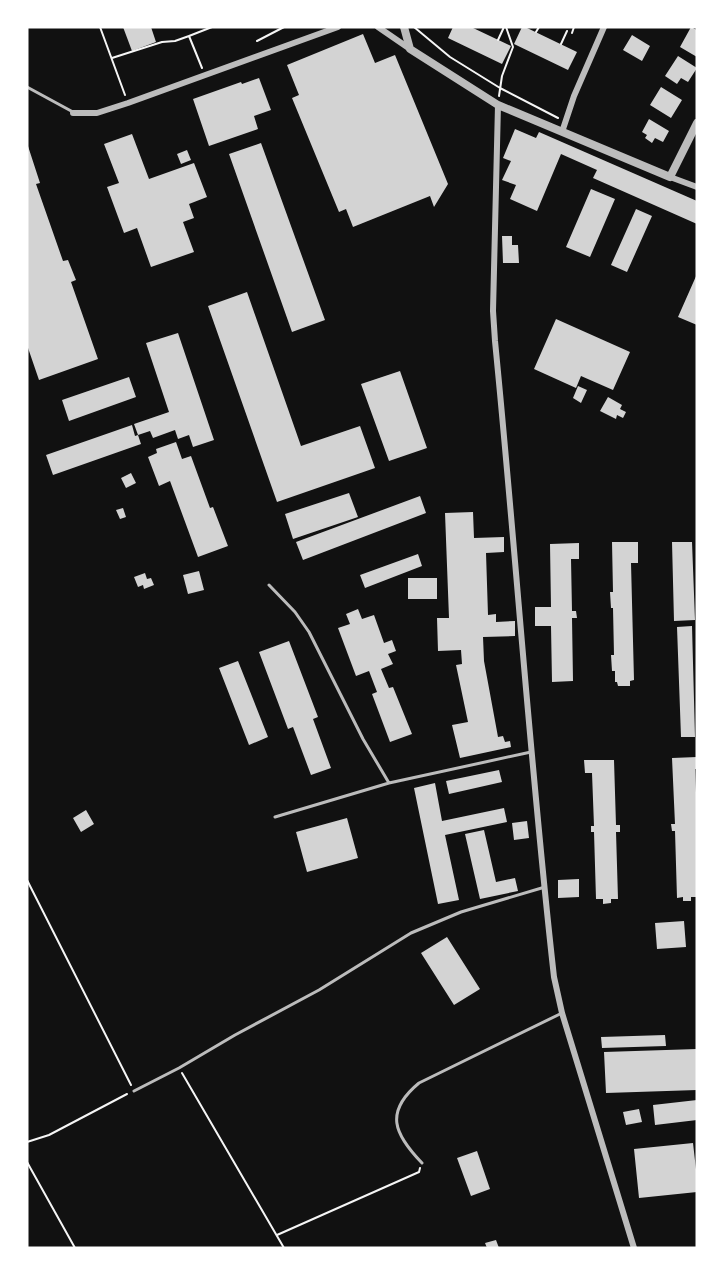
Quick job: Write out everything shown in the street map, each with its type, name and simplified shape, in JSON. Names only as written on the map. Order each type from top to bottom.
[{"type":"street","points":[[74,112],[97,112],[128,103],[338,27]]},
{"type":"street","points":[[378,27],[498,105],[697,187]]},
{"type":"street","points":[[404,27],[410,49]]},
{"type":"street","points":[[562,132],[574,96],[604,27]]},
{"type":"street","points":[[498,105],[493,311],[531,752],[554,977],[562,1013],[634,1248]]},
{"type":"street","points":[[670,177],[697,123]]},
{"type":"lane","points":[[27,87],[74,112]]},
{"type":"lane","points":[[269,585],[295,612],[309,632],[363,739],[389,783]]},
{"type":"lane","points":[[274,817],[389,783],[531,752]]},
{"type":"lane","points":[[134,1090],[179,1068],[319,990],[411,933],[461,912],[545,887]]},
{"type":"lane","points":[[422,1163],[409,1149],[396,1127],[396,1115],[410,1091],[419,1083],[562,1013]]},
{"type":"path","points":[[100,27],[128,103]]},
{"type":"path","points":[[112,58],[162,42],[175,41],[212,27]]},
{"type":"path","points":[[257,41],[284,27]]},
{"type":"path","points":[[414,27],[450,57],[501,88],[566,122]]},
{"type":"path","points":[[498,105],[502,76],[513,47],[505,27]]},
{"type":"path","points":[[498,40],[505,27]]},
{"type":"path","points":[[536,32],[539,27]]},
{"type":"path","points":[[572,33],[574,27]]},
{"type":"path","points":[[561,44],[567,31]]},
{"type":"path","points":[[189,36],[205,76]]},
{"type":"path","points":[[27,880],[134,1090],[49,1135],[27,1142]]},
{"type":"path","points":[[179,1068],[284,1248]]},
{"type":"path","points":[[27,1162],[75,1248]]},
{"type":"path","points":[[277,1235],[419,1172]]},
{"type":"building","points":[[123,27],[151,27],[156,42],[132,51]]},
{"type":"building","points":[[453,27],[471,27],[511,46],[502,64],[448,38]]},
{"type":"building","points":[[522,27],[577,52],[568,70],[514,44]]},
{"type":"building","points":[[691,27],[697,30],[697,57],[680,47]]},
{"type":"building","points":[[363,34],[375,63],[395,55],[448,184],[434,207],[430,196],[353,227],[346,209],[339,212],[292,98],[299,95],[287,65]]},
{"type":"building","points":[[632,35],[650,46],[642,61],[623,50]]},
{"type":"building","points":[[678,56],[697,68],[688,82],[681,78],[677,84],[665,76]]},
{"type":"building","points":[[259,78],[271,110],[254,116],[258,129],[209,146],[193,99]]},
{"type":"building","points":[[661,87],[682,100],[671,118],[650,105]]},
{"type":"building","points":[[649,119],[669,131],[663,142],[655,138],[652,143],[645,138],[647,135],[642,132]]},
{"type":"building","points":[[515,129],[536,138],[539,132],[697,201],[697,224],[593,178],[597,170],[561,154],[537,211],[510,199],[516,185],[502,180],[511,161],[503,158]]},
{"type":"building","points":[[132,134],[149,179],[194,163],[207,197],[189,204],[194,218],[183,222],[194,252],[151,267],[137,228],[124,233],[107,187],[119,183],[104,144]]},
{"type":"building","points":[[27,143],[40,183],[36,184],[63,261],[68,260],[76,280],[71,282],[98,359],[39,380],[27,345]]},
{"type":"building","points":[[261,143],[325,320],[292,332],[229,154]]},
{"type":"building","points":[[187,150],[191,160],[181,164],[177,154]]},
{"type":"building","points":[[591,189],[615,199],[590,257],[566,247]]},
{"type":"building","points":[[636,209],[652,216],[627,272],[611,265]]},
{"type":"building","points":[[502,236],[512,236],[512,245],[518,245],[519,263],[503,263]]},
{"type":"building","points":[[697,274],[697,325],[678,317]]},
{"type":"building","points":[[247,292],[301,446],[360,426],[375,468],[277,502],[208,306]]},
{"type":"building","points":[[556,319],[630,352],[613,390],[581,376],[576,388],[534,369]]},
{"type":"building","points":[[178,333],[214,440],[193,447],[189,435],[178,439],[175,430],[153,438],[150,431],[138,435],[134,424],[169,412],[146,343]]},
{"type":"building","points":[[400,371],[427,448],[389,461],[361,384]]},
{"type":"building","points":[[129,377],[136,397],[69,421],[62,400]]},
{"type":"building","points":[[578,386],[587,390],[581,403],[573,398]]},
{"type":"building","points":[[608,397],[622,405],[620,409],[626,412],[623,418],[617,415],[616,419],[600,411]]},
{"type":"building","points":[[132,425],[135,436],[138,435],[141,444],[53,475],[46,455]]},
{"type":"building","points":[[176,442],[182,459],[191,456],[210,508],[213,507],[228,546],[198,557],[170,481],[159,486],[148,457],[157,453],[156,449]]},
{"type":"building","points":[[131,473],[136,483],[126,488],[121,478]]},
{"type":"building","points":[[349,493],[358,517],[293,539],[285,514]]},
{"type":"building","points":[[420,496],[426,513],[303,560],[296,542]]},
{"type":"building","points":[[123,508],[126,517],[120,519],[116,510]]},
{"type":"building","points":[[473,512],[474,538],[504,537],[504,552],[486,553],[488,615],[496,614],[496,622],[515,621],[515,636],[483,637],[484,661],[498,737],[503,736],[505,742],[510,741],[511,747],[460,758],[452,725],[468,722],[456,665],[462,664],[461,650],[438,651],[437,618],[449,618],[445,513]]},
{"type":"building","points":[[612,542],[638,542],[638,563],[631,563],[634,680],[630,681],[630,686],[618,686],[615,682],[615,671],[612,671],[613,608],[611,608],[610,592],[613,592]]},
{"type":"building","points":[[672,542],[692,542],[695,620],[674,621]]},
{"type":"building","points":[[579,543],[579,559],[571,559],[572,611],[576,611],[577,618],[572,618],[573,681],[552,682],[551,626],[535,626],[535,607],[551,607],[550,544]]},
{"type":"building","points":[[418,554],[422,566],[365,588],[360,575]]},
{"type":"building","points":[[199,571],[204,590],[188,594],[183,575]]},
{"type":"building","points":[[145,573],[147,579],[151,578],[154,585],[144,589],[143,585],[138,587],[134,577]]},
{"type":"building","points":[[408,578],[437,578],[437,599],[408,599]]},
{"type":"building","points":[[358,609],[362,619],[374,615],[384,643],[392,640],[396,651],[388,654],[393,664],[381,669],[389,688],[393,687],[412,734],[390,742],[372,694],[377,692],[369,671],[356,676],[338,628],[350,624],[346,614]]},
{"type":"building","points":[[692,626],[695,737],[681,737],[677,627]]},
{"type":"building","points":[[289,641],[318,717],[313,719],[331,768],[311,775],[293,727],[288,729],[259,652]]},
{"type":"building","points":[[238,661],[268,737],[249,745],[219,668]]},
{"type":"building","points":[[697,757],[697,769],[695,769],[697,897],[691,897],[691,901],[683,901],[683,897],[677,898],[675,831],[672,831],[671,824],[675,824],[672,758]]},
{"type":"building","points":[[584,760],[614,760],[616,825],[620,825],[620,832],[616,832],[618,899],[611,899],[611,903],[603,904],[603,899],[596,899],[594,832],[591,832],[591,826],[594,826],[592,773],[585,773]]},
{"type":"building","points":[[499,770],[502,782],[449,794],[446,781]]},
{"type":"building","points":[[435,783],[442,821],[504,808],[507,822],[445,835],[459,900],[438,904],[414,788]]},
{"type":"building","points":[[86,810],[94,824],[81,832],[73,818]]},
{"type":"building","points":[[347,818],[358,858],[307,872],[296,832]]},
{"type":"building","points":[[527,821],[529,838],[514,840],[512,823]]},
{"type":"building","points":[[484,830],[496,882],[515,878],[518,891],[480,899],[465,834]]},
{"type":"building","points":[[579,879],[579,897],[558,898],[558,880]]},
{"type":"building","points":[[684,921],[686,947],[657,949],[655,923]]},
{"type":"building","points":[[447,937],[480,989],[454,1005],[421,953]]},
{"type":"building","points":[[665,1035],[666,1046],[602,1048],[601,1037]]},
{"type":"building","points":[[697,1049],[697,1090],[606,1093],[604,1052]]},
{"type":"building","points":[[697,1100],[697,1120],[655,1125],[653,1105]]},
{"type":"building","points":[[639,1109],[642,1122],[626,1125],[623,1112]]},
{"type":"building","points":[[693,1143],[697,1192],[639,1198],[634,1149]]},
{"type":"building","points":[[477,1151],[490,1189],[471,1196],[457,1158]]},
{"type":"building","points":[[496,1240],[499,1248],[487,1248],[485,1243]]}]
